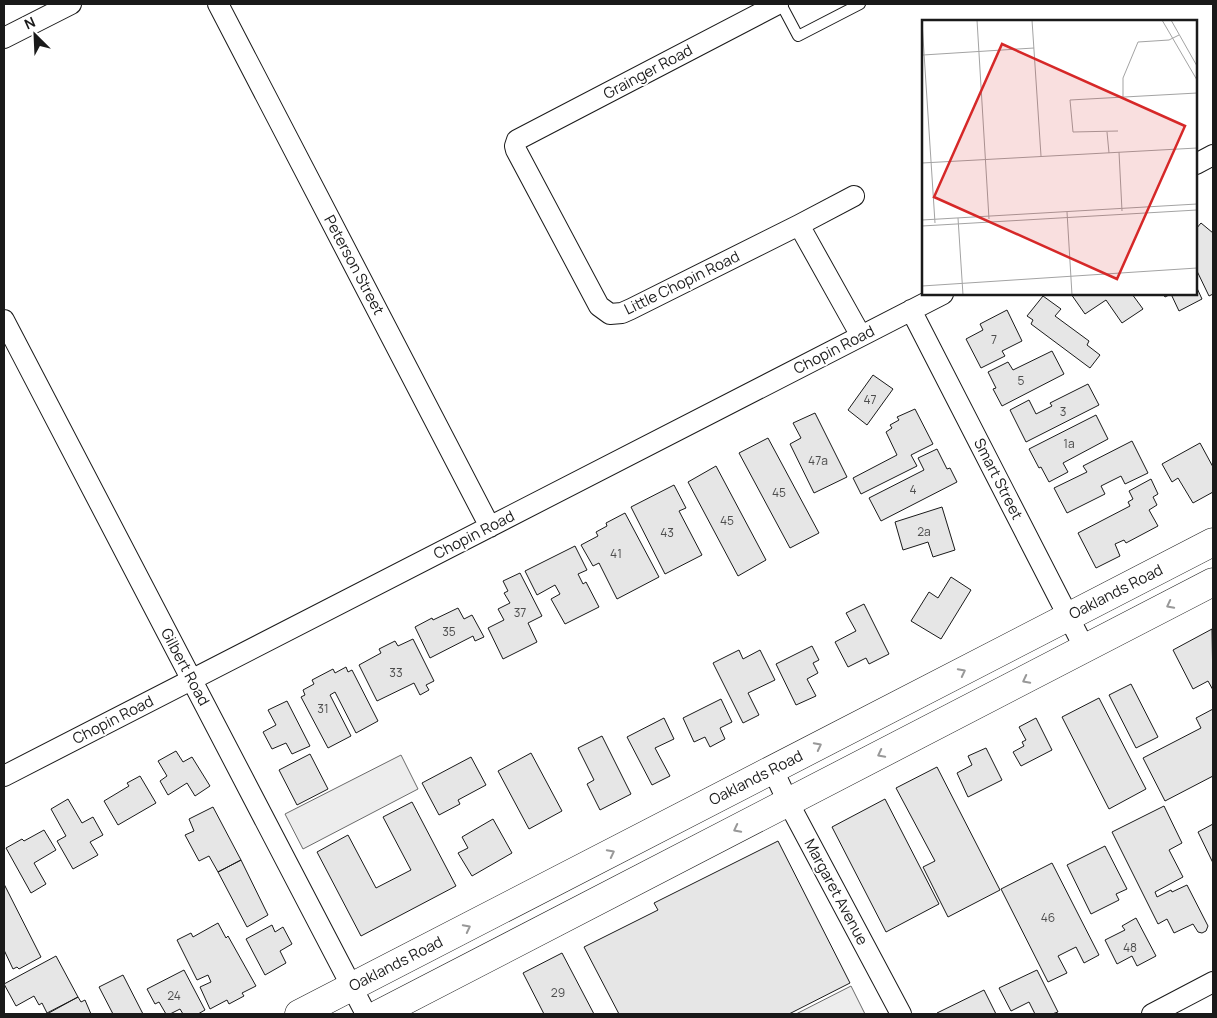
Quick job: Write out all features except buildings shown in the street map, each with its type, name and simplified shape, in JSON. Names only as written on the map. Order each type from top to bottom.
[{"type":"main road","name":"Oaklands Road","points":[[299,1014],[1213,542]]},
{"type":"main road","points":[[379,1014],[1213,582]]},
{"type":"street","points":[[4,38],[71,4]]},
{"type":"street","name":"Peterson Street","points":[[218,4],[490,526]]},
{"type":"street","name":"Grainger Road","points":[[518,140],[780,4]]},
{"type":"street","name":"Little Chopin Road","points":[[518,140],[515,146],[519,155],[599,306],[610,314],[622,313],[631,309],[854,196]]},
{"type":"street","points":[[1197,163],[1213,155]]},
{"type":"street","points":[[799,225],[860,336]]},
{"type":"street","name":"Chopin Road","points":[[4,776],[941,295]]},
{"type":"street","name":"Smart Street","points":[[911,310],[1085,649]]},
{"type":"street","name":"Gilbert Road","points":[[4,320],[366,1014]]},
{"type":"street","name":"Margaret Avenue","points":[[772,770],[901,1014]]},
{"type":"street","points":[[1152,1014],[1213,982]]},
{"type":"lane","points":[[780,4],[798,36],[860,4]]},
{"type":"shaded area","points":[[401,755],[418,789],[303,849],[285,814]]},
{"type":"shaded area","points":[[851,986],[865,1014],[796,1014]]}]
